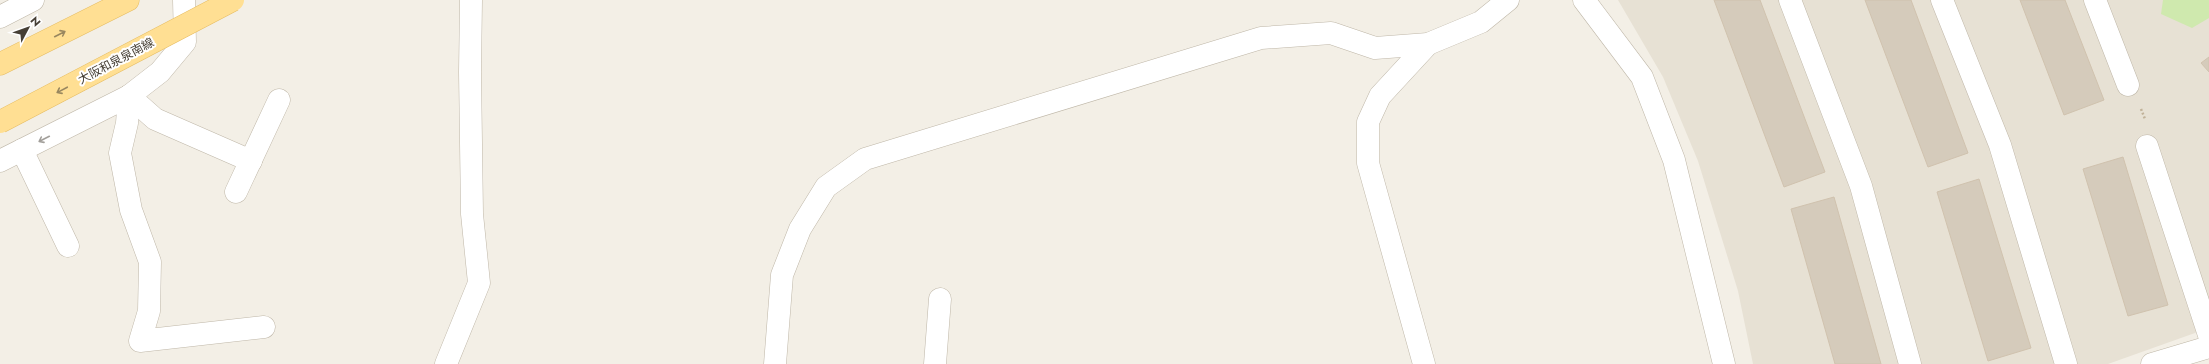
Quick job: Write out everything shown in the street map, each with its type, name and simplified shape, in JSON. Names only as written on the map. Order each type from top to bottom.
[{"type":"main road","points":[[0,64],[128,0]]},
{"type":"main road","name":"大阪和泉泉南線","points":[[0,122],[233,0]]},
{"type":"street","points":[[0,17],[33,0]]},
{"type":"street","points":[[0,161],[129,96],[160,72],[185,42],[184,0]]},
{"type":"street","points":[[446,364],[479,283],[472,214],[470,72],[471,0]]},
{"type":"street","points":[[775,364],[782,275],[800,229],[826,187],[865,159],[1261,38],[1331,33],[1375,48],[1428,44],[1481,22],[1508,0]]},
{"type":"street","points":[[1584,0],[1642,77],[1674,160],[1724,364]]},
{"type":"street","points":[[1790,0],[1861,186],[1910,364]]},
{"type":"street","points":[[1942,0],[2000,145],[2066,364]]},
{"type":"street","points":[[2096,0],[2128,85]]},
{"type":"street","points":[[1424,364],[1368,163],[1368,122],[1380,96],[1428,44]]},
{"type":"street","points":[[129,96],[155,119],[251,161]]},
{"type":"street","points":[[129,96],[127,123],[120,153],[131,210],[150,262],[149,311],[140,341],[264,327]]},
{"type":"street","points":[[236,192],[279,100]]},
{"type":"street","points":[[2147,146],[2209,335]]},
{"type":"street","points":[[22,150],[68,246]]},
{"type":"street","points":[[935,364],[940,299]]},
{"type":"street","points":[[2152,364],[2209,347]]},
{"type":"path","points":[[2128,85],[2134,92],[2151,136],[2147,146]]},
{"type":"shaded area","points":[[1618,0],[2209,0],[2209,328],[2108,364],[1753,364],[1738,291],[1698,161],[1663,77]]},
{"type":"green space","points":[[2163,0],[2209,0],[2209,18],[2192,28],[2161,14]]},
{"type":"building","points":[[1714,0],[1760,0],[1825,172],[1784,187]]},
{"type":"building","points":[[1865,0],[1911,0],[1968,153],[1928,167]]},
{"type":"building","points":[[2020,0],[2065,0],[2104,100],[2064,115]]},
{"type":"building","points":[[2209,57],[2209,72],[2201,63]]},
{"type":"building","points":[[2123,157],[2168,305],[2128,316],[2083,169]]},
{"type":"building","points":[[1979,179],[2031,348],[1988,361],[1937,192]]},
{"type":"building","points":[[1834,197],[1881,364],[1835,364],[1791,209]]}]
